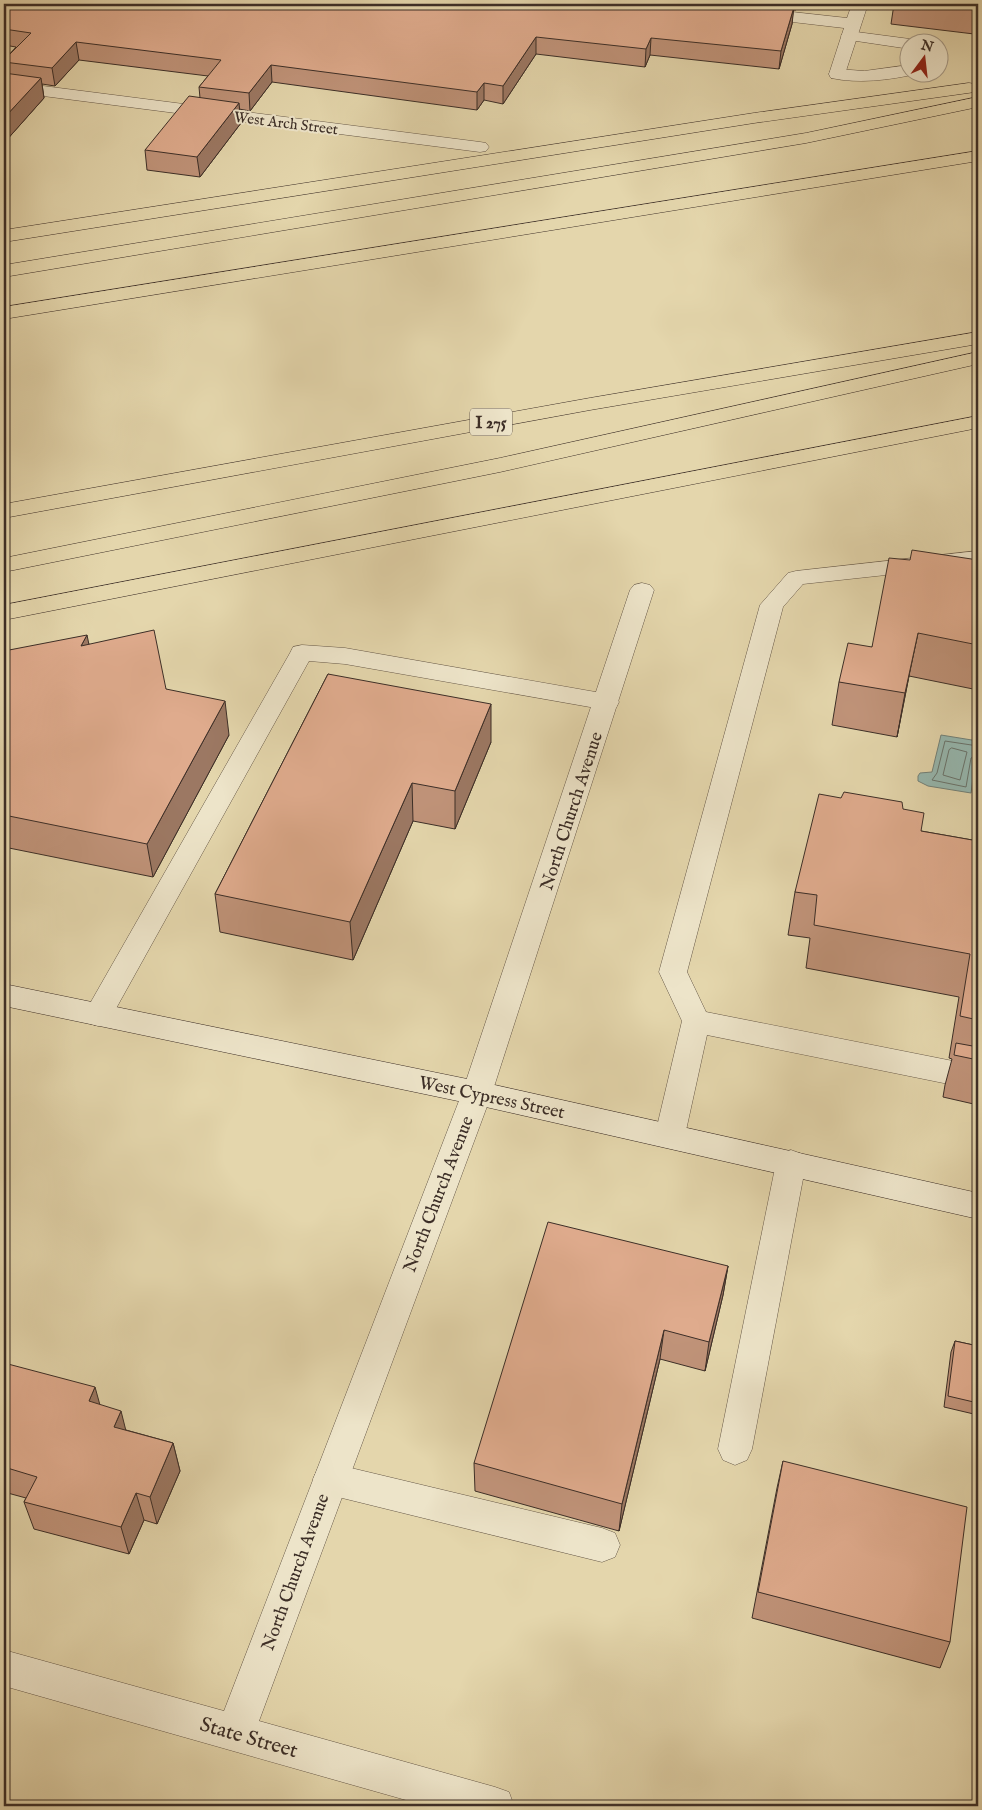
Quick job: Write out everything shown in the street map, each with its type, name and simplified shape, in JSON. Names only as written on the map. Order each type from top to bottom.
[{"type":"highway","points":[[4,236],[754,118],[978,86]]},
{"type":"highway","points":[[4,271],[796,140],[978,102]]},
{"type":"highway","points":[[4,313],[978,156]]},
{"type":"highway","name":"I 275","points":[[4,510],[590,404],[978,338]]},
{"type":"highway","points":[[4,565],[500,466],[978,358]]},
{"type":"highway","points":[[4,613],[978,422]]},
{"type":"street","points":[[681,4],[851,30],[900,42]]},
{"type":"street","points":[[860,4],[837,74],[864,76],[900,71]]},
{"type":"street","name":"West Arch Street","points":[[4,86],[480,147]]},
{"type":"street","points":[[670,1136],[696,1021],[673,972],[772,606],[796,578],[978,558]]},
{"type":"street","name":"North Church Avenue","points":[[235,1733],[477,1093],[607,702],[642,590]]},
{"type":"street","points":[[98,1015],[302,653],[345,656],[607,702]]},
{"type":"street","name":"West Cypress Street","points":[[4,996],[477,1093],[978,1206]]},
{"type":"street","points":[[696,1021],[978,1078]]},
{"type":"street","points":[[734,1449],[791,1163]]},
{"type":"street","points":[[330,1479],[602,1545]]},
{"type":"street","name":"State Street","points":[[4,1668],[495,1806]]},
{"type":"water","points":[[941,735],[978,741],[978,755],[976,756],[971,793],[928,786],[918,781],[920,773],[932,772]]},
{"type":"building","points":[[4,4],[766,4],[794,7],[781,51],[651,38],[646,49],[536,37],[503,86],[484,83],[477,92],[271,65],[249,93],[199,87],[221,60],[76,42],[52,68],[4,62],[31,33],[4,29]]},
{"type":"building","points":[[4,73],[41,78],[4,118]]},
{"type":"building","points":[[189,96],[239,103],[197,157],[145,150]]},
{"type":"building","points":[[912,550],[978,560],[978,645],[918,633],[905,693],[839,682],[848,643],[872,647],[889,558],[910,560]]},
{"type":"building","points":[[154,630],[166,689],[225,701],[147,844],[4,815],[4,651],[87,635],[81,646]]},
{"type":"building","points":[[328,674],[491,704],[455,791],[412,783],[350,922],[215,894]]},
{"type":"building","points":[[844,792],[902,802],[903,809],[924,813],[921,831],[978,841],[978,1020],[960,1016],[970,954],[814,925],[817,895],[795,892],[819,794],[841,798]]},
{"type":"building","points":[[956,1043],[978,1047],[978,1060],[954,1055]]},
{"type":"building","points":[[548,1222],[728,1266],[709,1342],[664,1330],[622,1504],[474,1463]]},
{"type":"building","points":[[955,1341],[978,1346],[978,1403],[948,1396]]},
{"type":"building","points":[[8,1364],[95,1387],[89,1401],[121,1411],[114,1427],[173,1443],[150,1497],[136,1493],[121,1527],[24,1502],[37,1477],[4,1467],[4,1372]]},
{"type":"building","points":[[783,1461],[967,1507],[950,1642],[758,1592]]}]
